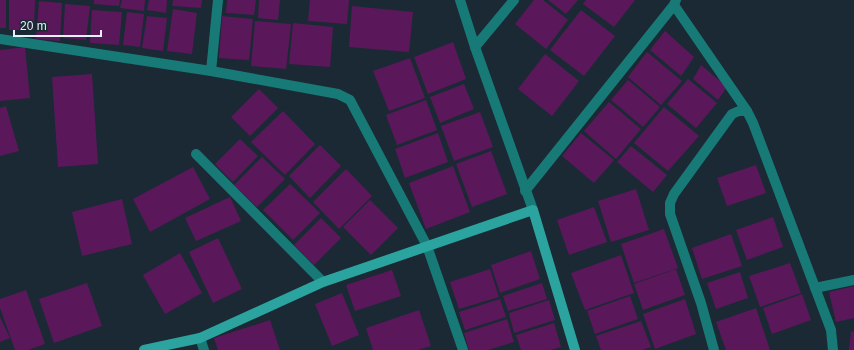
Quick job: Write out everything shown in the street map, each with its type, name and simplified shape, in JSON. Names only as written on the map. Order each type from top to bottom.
[{"type":"street","points":[[211,71],[218,0]]},
{"type":"street","points":[[460,0],[525,191],[533,210],[575,350]]},
{"type":"street","points":[[475,47],[514,0]]},
{"type":"street","points":[[525,191],[675,3],[747,111],[753,123],[831,330],[833,350]]},
{"type":"street","points":[[0,39],[211,71],[338,94],[350,100],[427,246],[463,350]]},
{"type":"street","points":[[714,350],[701,303],[670,214],[670,203],[674,194],[732,114],[739,111],[747,111]]},
{"type":"street","points":[[196,154],[323,282]]},
{"type":"street","points":[[144,350],[200,338],[323,282],[533,210]]},
{"type":"street","points":[[815,288],[854,280]]},
{"type":"street","points":[[200,338],[204,350]]},
{"type":"building","points":[[0,0],[6,0],[6,28],[0,28]]},
{"type":"building","points":[[9,0],[35,0],[34,30],[9,30]]},
{"type":"building","points":[[94,0],[120,0],[119,6],[94,4]]},
{"type":"building","points":[[122,0],[145,0],[144,11],[120,8]]},
{"type":"building","points":[[149,0],[167,0],[166,13],[147,10]]},
{"type":"building","points":[[173,0],[202,0],[201,8],[172,6]]},
{"type":"building","points":[[227,0],[256,0],[254,15],[226,13]]},
{"type":"building","points":[[259,0],[280,0],[278,20],[258,18]]},
{"type":"building","points":[[310,0],[349,0],[347,24],[308,21]]},
{"type":"building","points":[[534,0],[543,0],[568,20],[546,49],[515,24]]},
{"type":"building","points":[[548,0],[578,0],[566,14]]},
{"type":"building","points":[[586,0],[635,0],[614,27],[583,4]]},
{"type":"building","points":[[39,1],[62,3],[60,41],[36,39]]},
{"type":"building","points":[[65,4],[90,6],[86,40],[63,38]]},
{"type":"building","points":[[352,6],[413,12],[409,52],[349,47]]},
{"type":"building","points":[[173,9],[197,13],[192,54],[167,51]]},
{"type":"building","points":[[92,10],[122,12],[119,45],[90,43]]},
{"type":"building","points":[[581,10],[615,36],[584,76],[550,50]]},
{"type":"building","points":[[127,12],[144,14],[140,47],[123,45]]},
{"type":"building","points":[[147,16],[167,18],[163,51],[142,48]]},
{"type":"building","points":[[222,16],[253,19],[249,60],[219,58]]},
{"type":"building","points":[[255,21],[291,24],[286,69],[251,66]]},
{"type":"building","points":[[293,23],[333,27],[330,67],[289,64]]},
{"type":"building","points":[[665,31],[694,57],[681,76],[650,50]]},
{"type":"building","points":[[453,42],[466,79],[428,94],[414,57]]},
{"type":"building","points":[[25,47],[30,98],[0,101],[0,50]]},
{"type":"building","points":[[647,52],[682,81],[661,105],[628,77]]},
{"type":"building","points":[[545,54],[579,81],[552,116],[518,89]]},
{"type":"building","points":[[410,58],[425,98],[389,111],[373,71]]},
{"type":"building","points":[[701,65],[727,87],[718,100],[693,79]]},
{"type":"building","points":[[92,74],[98,164],[58,167],[52,77]]},
{"type":"building","points":[[688,79],[717,103],[696,128],[667,104]]},
{"type":"building","points":[[628,80],[660,107],[643,127],[611,100]]},
{"type":"building","points":[[464,84],[474,109],[440,123],[430,97]]},
{"type":"building","points":[[259,89],[278,108],[250,136],[231,117]]},
{"type":"building","points":[[426,100],[437,130],[397,145],[386,115]]},
{"type":"building","points":[[609,102],[641,129],[616,159],[584,131]]},
{"type":"building","points":[[6,106],[19,151],[0,156],[0,108]]},
{"type":"building","points":[[664,107],[699,136],[668,171],[634,143]]},
{"type":"building","points":[[283,111],[315,144],[285,175],[251,142]]},
{"type":"building","points":[[480,112],[493,147],[454,161],[441,126]]},
{"type":"building","points":[[438,133],[448,162],[405,178],[395,149]]},
{"type":"building","points":[[581,133],[614,160],[594,183],[562,156]]},
{"type":"building","points":[[240,139],[258,156],[233,182],[215,164]]},
{"type":"building","points":[[320,145],[341,166],[310,198],[289,176]]},
{"type":"building","points":[[631,146],[667,175],[653,192],[617,162]]},
{"type":"building","points":[[491,151],[507,194],[472,207],[456,164]]},
{"type":"building","points":[[262,157],[285,179],[257,207],[234,185]]},
{"type":"building","points":[[756,165],[766,193],[727,206],[717,178]]},
{"type":"building","points":[[453,166],[470,212],[426,229],[409,183]]},
{"type":"building","points":[[193,167],[210,199],[150,232],[133,199]]},
{"type":"building","points":[[346,169],[372,196],[339,229],[313,202]]},
{"type":"building","points":[[290,184],[320,213],[293,240],[263,210]]},
{"type":"building","points":[[636,189],[649,230],[611,242],[598,201]]},
{"type":"building","points":[[230,197],[241,221],[196,241],[185,218]]},
{"type":"building","points":[[122,199],[132,244],[82,256],[72,212]]},
{"type":"building","points":[[370,200],[398,228],[371,255],[343,227]]},
{"type":"building","points":[[594,207],[607,242],[569,255],[557,220]]},
{"type":"building","points":[[773,217],[783,247],[747,260],[736,230]]},
{"type":"building","points":[[321,218],[341,238],[314,265],[294,245]]},
{"type":"building","points":[[664,229],[678,268],[634,283],[621,244]]},
{"type":"building","points":[[731,234],[742,266],[702,279],[692,248]]},
{"type":"building","points":[[218,238],[242,289],[213,303],[189,252]]},
{"type":"building","points":[[531,251],[540,279],[500,293],[491,265]]},
{"type":"building","points":[[180,253],[202,293],[165,314],[143,275]]},
{"type":"building","points":[[621,255],[634,293],[585,310],[571,273]]},
{"type":"building","points":[[790,263],[801,293],[760,307],[749,276]]},
{"type":"building","points":[[490,269],[499,297],[459,309],[450,282]]},
{"type":"building","points":[[676,269],[685,295],[643,310],[634,284]]},
{"type":"building","points":[[392,270],[401,296],[355,311],[346,285]]},
{"type":"building","points":[[740,272],[748,298],[716,309],[707,283]]},
{"type":"building","points":[[87,283],[102,326],[54,343],[39,299]]},
{"type":"building","points":[[542,283],[547,299],[508,311],[503,296]]},
{"type":"building","points":[[854,286],[854,318],[836,322],[829,292]]},
{"type":"building","points":[[26,290],[45,344],[28,350],[15,350],[0,308],[0,299]]},
{"type":"building","points":[[342,293],[359,335],[332,346],[315,304]]},
{"type":"building","points":[[802,294],[811,320],[772,334],[763,308]]},
{"type":"building","points":[[630,296],[638,319],[595,334],[587,311]]},
{"type":"building","points":[[500,299],[506,317],[465,330],[459,312]]},
{"type":"building","points":[[685,299],[696,334],[655,349],[643,314]]},
{"type":"building","points":[[549,300],[555,320],[514,333],[509,313]]},
{"type":"building","points":[[756,308],[770,350],[726,350],[716,322]]},
{"type":"building","points":[[419,310],[431,346],[418,350],[373,350],[366,328]]},
{"type":"building","points":[[0,317],[10,338],[0,342]]},
{"type":"building","points":[[507,319],[514,342],[488,350],[469,350],[464,333]]},
{"type":"building","points":[[270,320],[280,350],[218,350],[214,338]]},
{"type":"building","points":[[641,321],[651,347],[642,350],[601,350],[596,336]]},
{"type":"building","points":[[554,323],[561,347],[550,350],[521,350],[516,335]]},
{"type":"building","points":[[851,331],[854,332],[854,350],[849,350]]}]
